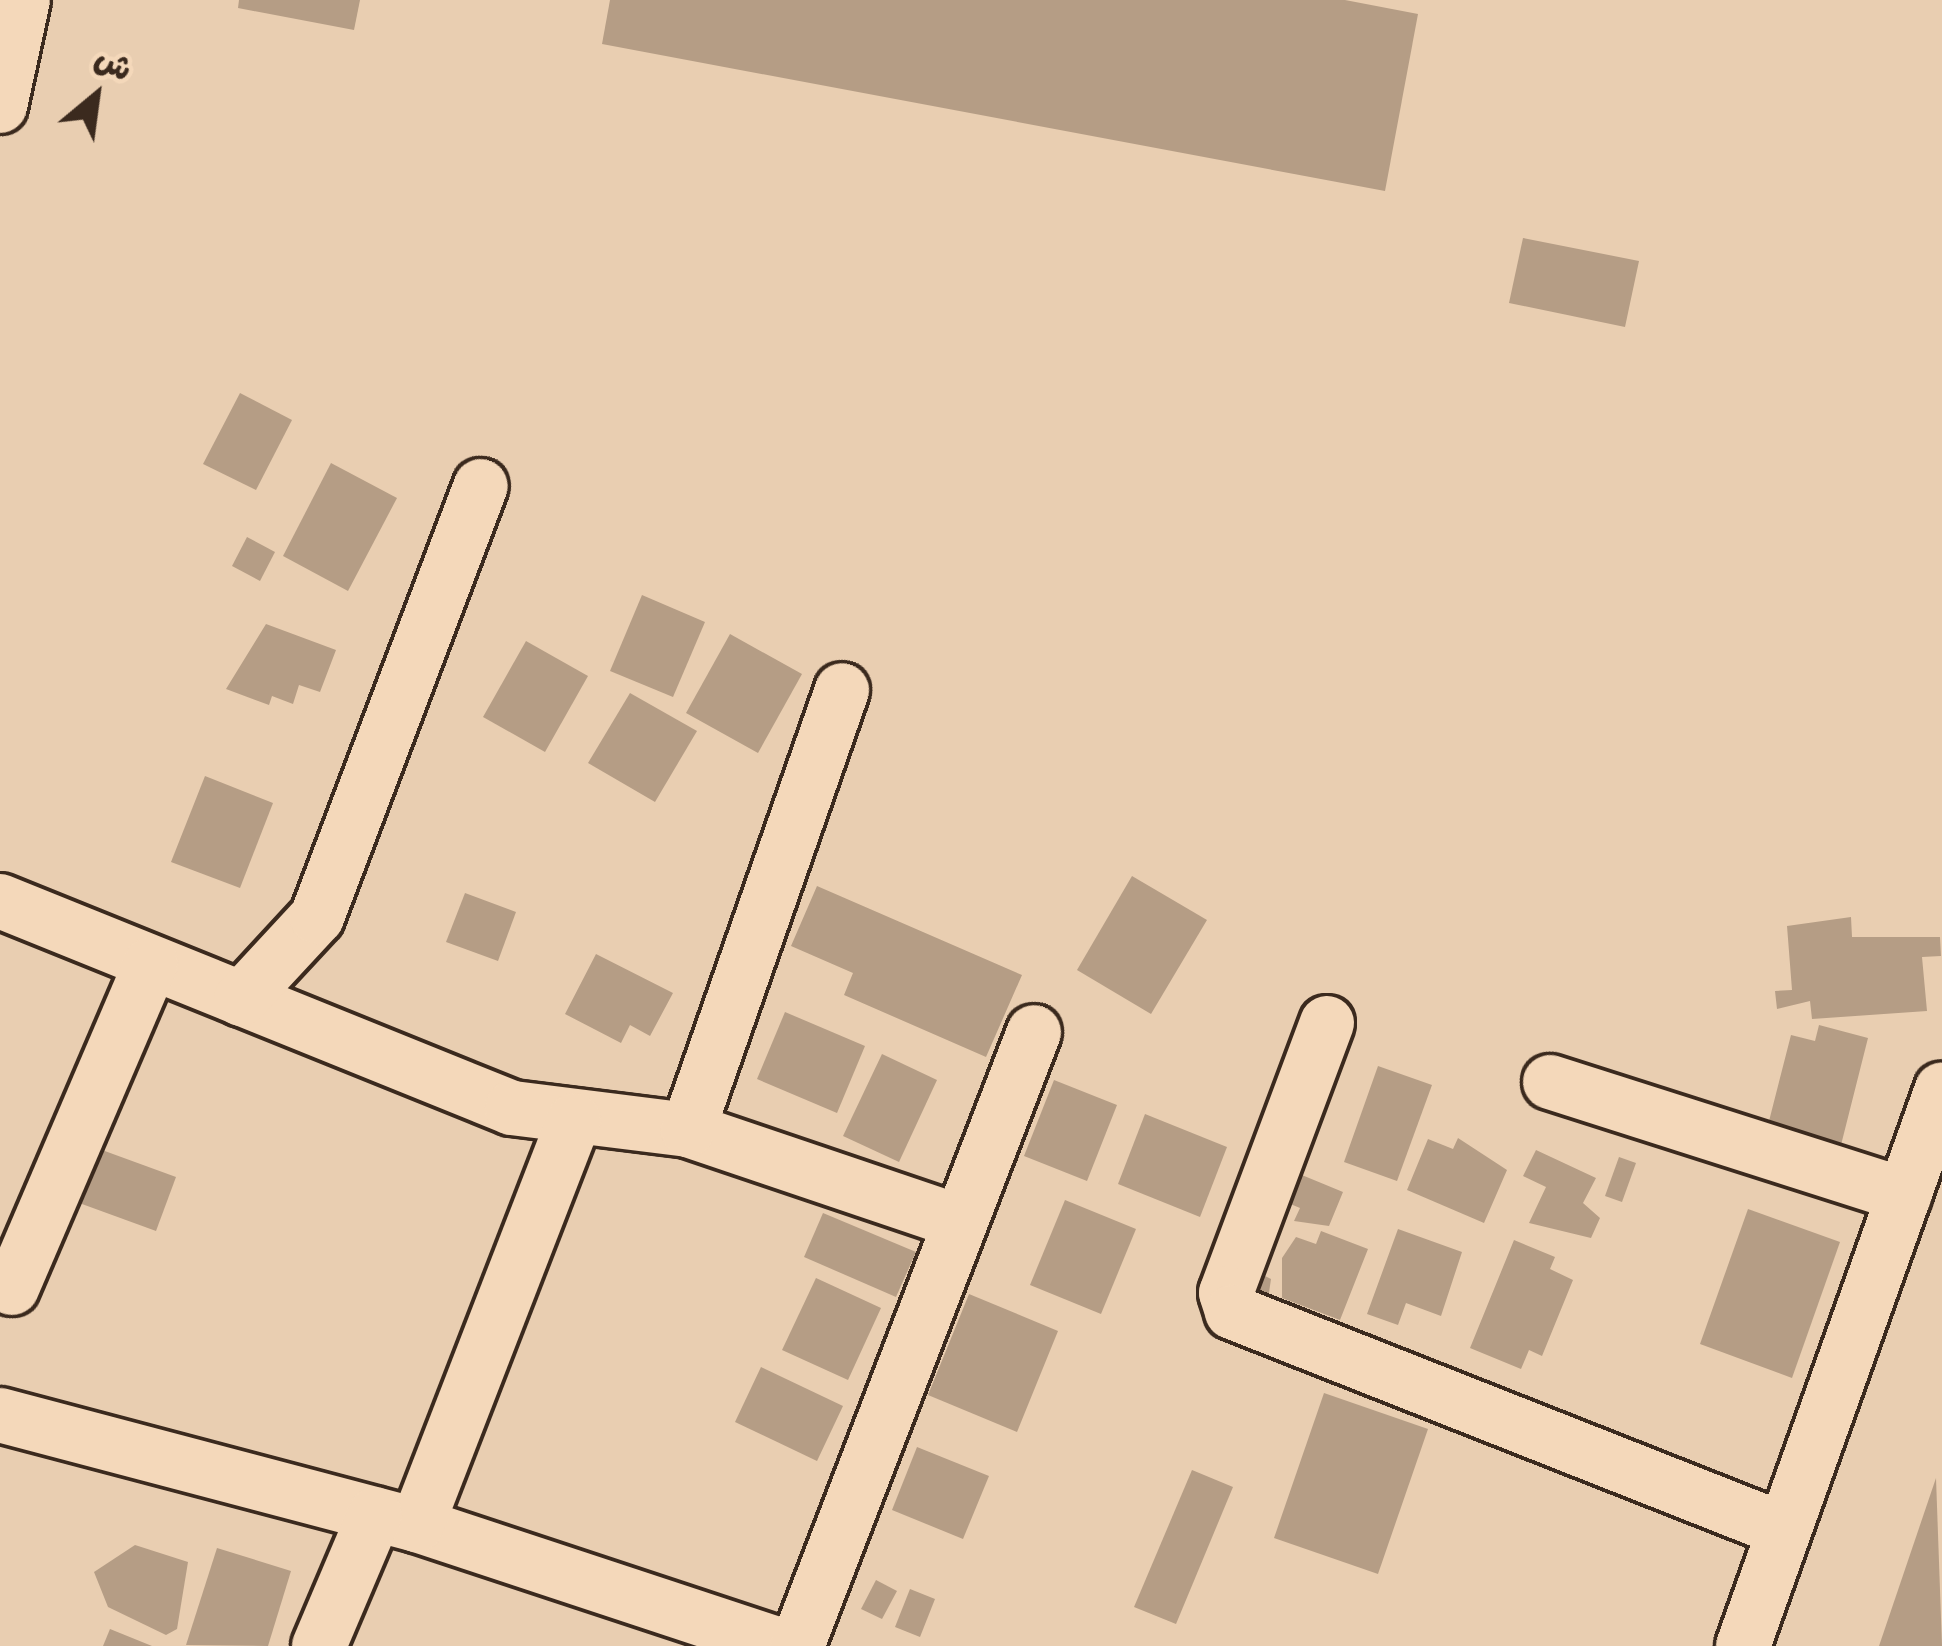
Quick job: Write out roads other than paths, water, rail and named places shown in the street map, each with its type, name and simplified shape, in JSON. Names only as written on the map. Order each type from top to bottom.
[{"type":"street","points":[[0,106],[23,0]]},
{"type":"street","points":[[242,999],[316,917],[482,486]]},
{"type":"street","points":[[688,1130],[842,690]]},
{"type":"street","points":[[0,901],[512,1108],[574,1120],[688,1130],[958,1221]]},
{"type":"street","points":[[12,1288],[151,963]]},
{"type":"street","points":[[1327,1023],[1226,1293],[1232,1312],[1784,1530]]},
{"type":"street","points":[[797,1646],[1034,1033]]},
{"type":"street","points":[[1550,1082],[1904,1195]]},
{"type":"street","points":[[1743,1646],[1942,1089]]},
{"type":"street","points":[[319,1646],[396,1520],[574,1120]]},
{"type":"street","points":[[0,1415],[396,1520],[783,1646]]}]
